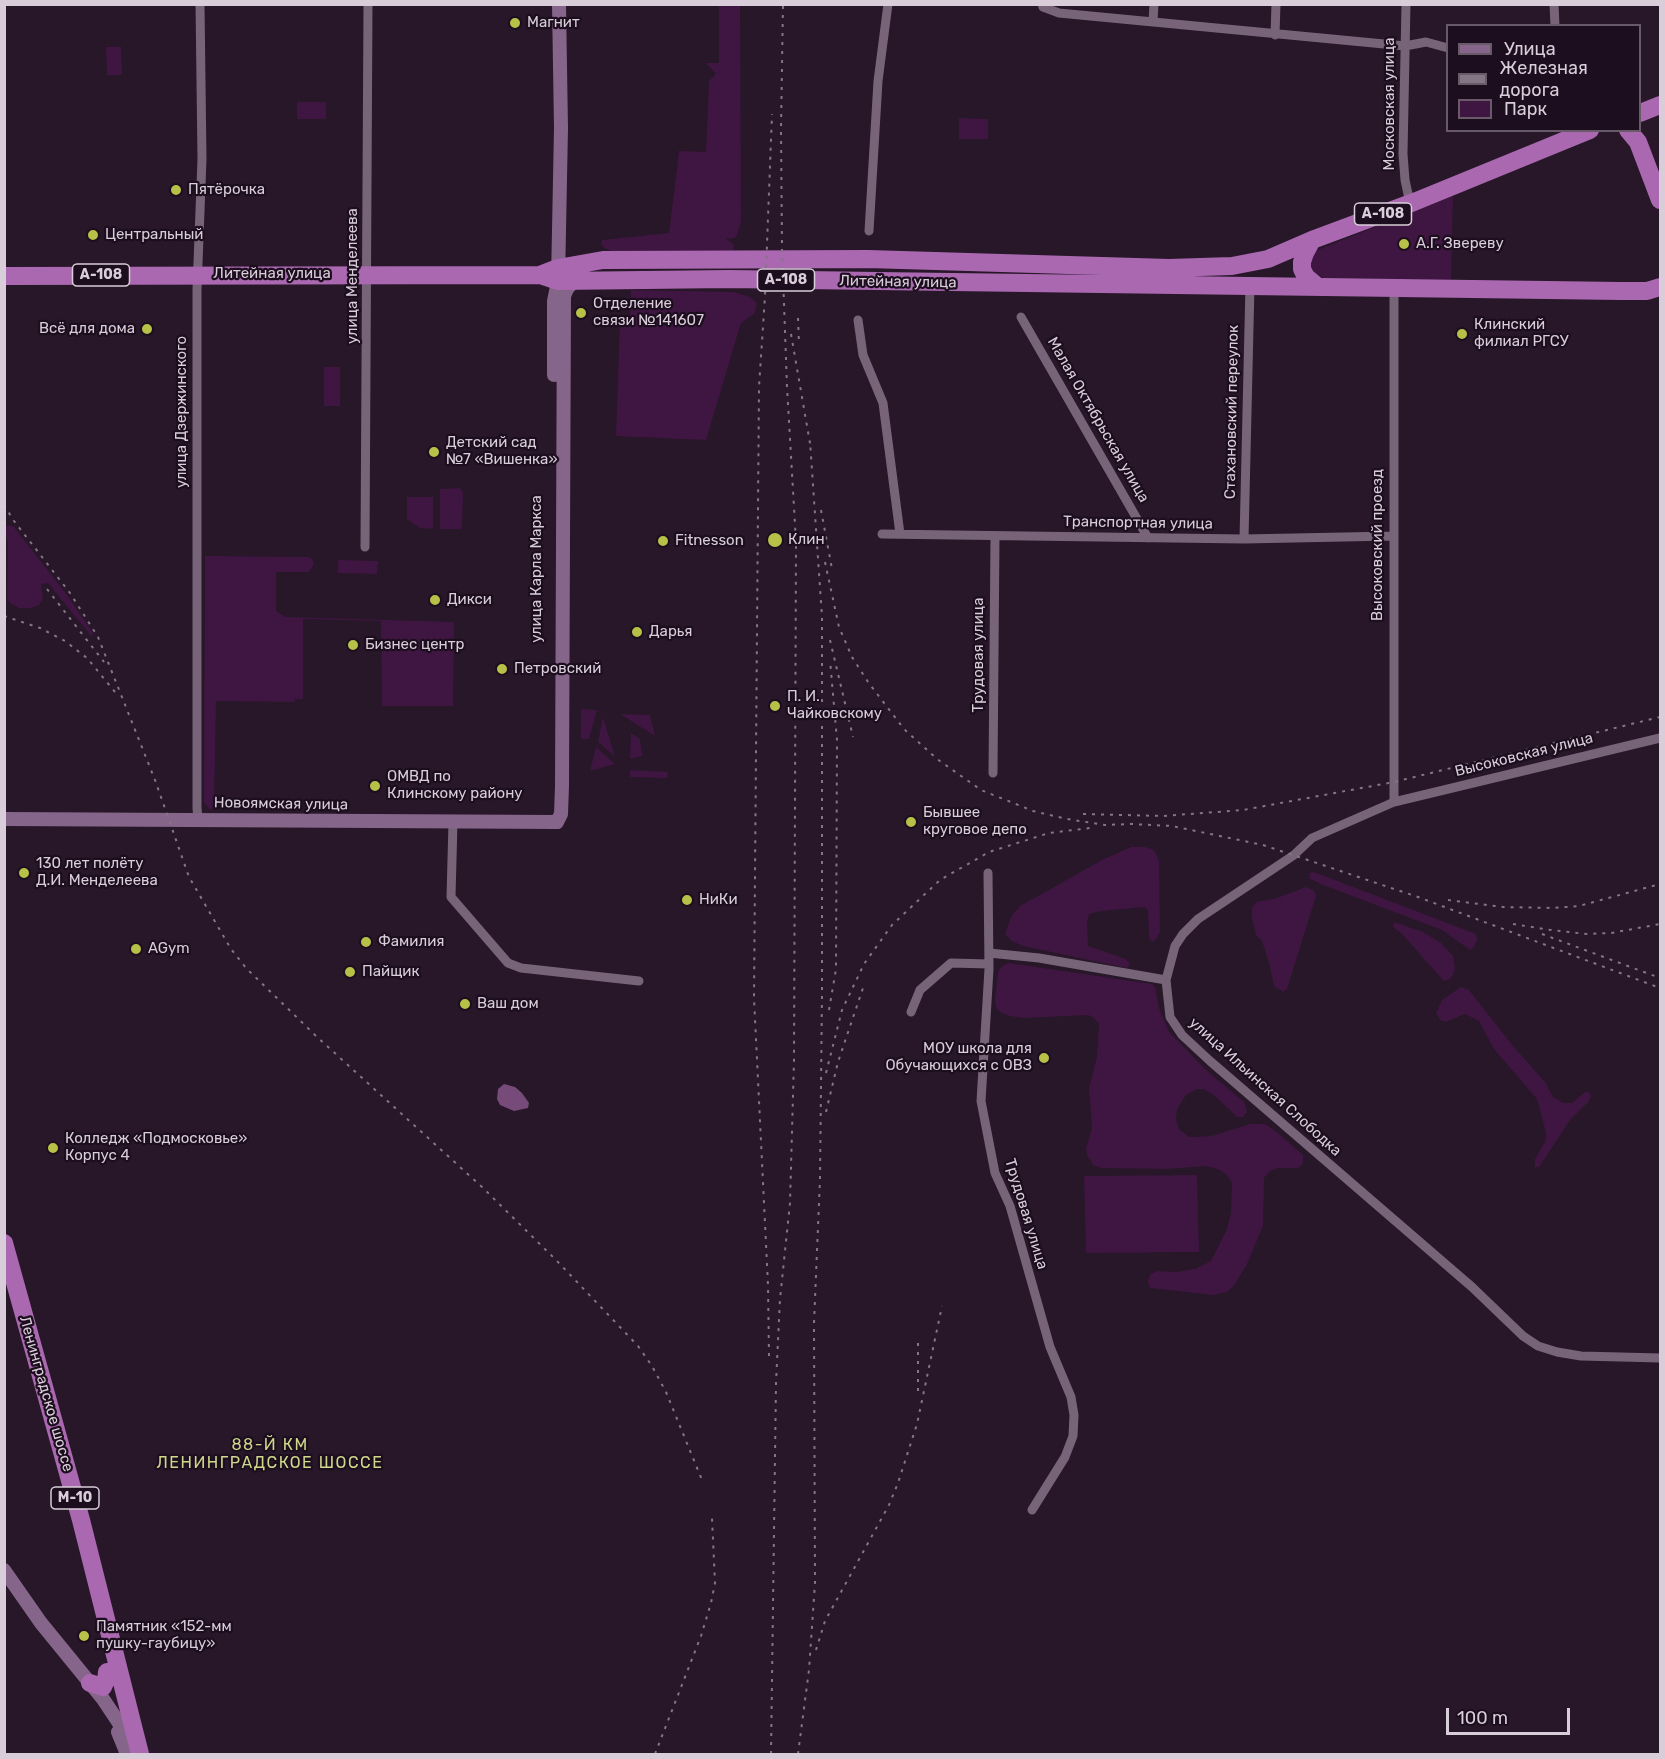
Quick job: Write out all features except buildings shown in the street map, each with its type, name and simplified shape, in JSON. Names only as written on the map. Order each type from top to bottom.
[{"type":"highway","points":[[1641,124],[1650,109]]},
{"type":"highway","name":"А-108","points":[[1312,240],[1414,202],[1557,139],[1583,132]]},
{"type":"highway","points":[[1636,132],[1660,200]]},
{"type":"highway","name":"Литейная улица","points":[[560,282],[596,260],[727,258],[1169,268],[1232,266],[1268,259],[1312,240]]},
{"type":"highway","points":[[1312,240],[1302,262],[1302,269],[1306,277],[1318,286]]},
{"type":"highway","name":"Литейная улица","points":[[4,276],[540,275],[560,282],[605,279],[1149,286],[1250,285]]},
{"type":"highway","name":"А-108","points":[[1250,285],[1656,290]]},
{"type":"highway","name":"Ленинградское шоссе","points":[[4,1243],[81,1520],[140,1755]]},
{"type":"highway","name":"Ленинградское шоссе","points":[[4,1280],[84,1570],[128,1755]]},
{"type":"highway","points":[[90,1683],[98,1688],[103,1687],[107,1672]]},
{"type":"street","name":"улица Дзержинского","points":[[198,819],[196,808],[198,275],[202,159],[200,4]]},
{"type":"street","name":"улица Менделеева","points":[[365,547],[368,4]]},
{"type":"street","name":"улица Карла Маркса","points":[[557,821],[554,812],[553,650],[554,301],[560,282],[559,4]]},
{"type":"street","points":[[869,231],[878,81],[888,4]]},
{"type":"street","points":[[1153,22],[1154,4]]},
{"type":"street","points":[[1275,35],[1276,4]]},
{"type":"street","name":"Московская улица","points":[[1406,4],[1404,163],[1408,194],[1414,202]]},
{"type":"street","points":[[1554,4],[1555,24]]},
{"type":"street","points":[[1043,6],[1059,13],[1405,46],[1426,42],[1446,47]]},
{"type":"street","name":"А-108","points":[[559,240],[565,252],[571,256],[596,260]]},
{"type":"street","name":"Стахановский переулок","points":[[1244,539],[1250,285]]},
{"type":"street","name":"Высоковский проезд","points":[[1394,288],[1394,802]]},
{"type":"street","name":"Малая Октябрьская улица","points":[[1021,317],[1148,538]]},
{"type":"street","points":[[858,320],[863,355],[883,403],[900,534]]},
{"type":"street","name":"Транспортная улица","points":[[882,534],[1244,539],[1393,536]]},
{"type":"street","name":"Трудовая улица","points":[[993,774],[995,537]]},
{"type":"street","name":"Высоковская улица","points":[[1286,860],[1312,838],[1394,802],[1660,738]]},
{"type":"street","name":"Новоямская улица","points":[[4,819],[557,821]]},
{"type":"street","points":[[453,822],[451,897],[508,963],[521,968],[639,981]]},
{"type":"street","name":"улица Ильинская Слободка","points":[[1286,860],[1210,909],[1183,934],[1175,946],[1166,980],[1170,1017],[1182,1035],[1472,1287],[1523,1336],[1538,1346],[1581,1356],[1660,1358]]},
{"type":"street","name":"Трудовая улица","points":[[988,873],[989,964],[981,1101],[995,1173],[1010,1206],[1050,1347],[1071,1397],[1074,1415],[1073,1436],[1065,1456],[1032,1510]]},
{"type":"street","points":[[989,953],[1039,958],[1166,980]]},
{"type":"street","points":[[911,1012],[920,990],[951,963],[989,964]]},
{"type":"street","points":[[4,1570],[115,1726],[128,1755]]},
{"type":"street","points":[[72,1663],[90,1683],[140,1755]]},
{"type":"green space","points":[[719,5],[740,5],[741,222],[735,238],[726,239],[733,244],[734,252],[611,251],[604,248],[602,240],[669,233],[679,151],[706,152],[709,81],[716,74],[706,63],[719,63]]},
{"type":"green space","points":[[106,47],[121,47],[122,75],[107,75]]},
{"type":"green space","points":[[297,102],[326,102],[326,119],[297,119]]},
{"type":"green space","points":[[959,118],[988,119],[988,139],[959,139]]},
{"type":"green space","points":[[1453,196],[1451,280],[1324,278],[1315,274],[1310,265],[1315,251]]},
{"type":"green space","points":[[631,290],[734,292],[750,297],[757,303],[754,314],[741,323],[706,440],[616,436],[620,320],[630,319]]},
{"type":"green space","points":[[324,367],[340,367],[340,406],[324,406]]},
{"type":"green space","points":[[460,488],[463,492],[462,529],[440,529],[440,489]]},
{"type":"green space","points":[[407,497],[433,497],[433,529],[420,528],[407,519]]},
{"type":"green space","points":[[10,525],[14,527],[67,595],[93,633],[92,637],[48,583],[41,584],[43,599],[39,605],[19,608],[7,599],[8,543],[5,532],[6,527]]},
{"type":"green space","points":[[205,556],[308,557],[312,559],[314,564],[309,572],[276,572],[276,611],[285,617],[454,622],[453,706],[382,706],[381,621],[303,619],[303,699],[295,699],[294,702],[216,701],[214,807],[209,809],[204,802]]},
{"type":"green space","points":[[338,560],[378,561],[377,574],[338,573]]},
{"type":"green space","points":[[581,709],[597,710],[589,739],[581,739]]},
{"type":"green space","points":[[620,714],[650,715],[655,736]]},
{"type":"green space","points":[[603,717],[615,757],[598,742]]},
{"type":"green space","points":[[631,733],[640,739],[642,756],[630,759]]},
{"type":"green space","points":[[596,747],[615,764],[590,771]]},
{"type":"green space","points":[[630,770],[668,772],[667,778],[630,777]]},
{"type":"green space","points":[[1131,847],[1145,847],[1154,850],[1159,860],[1160,932],[1156,939],[1152,942],[1149,938],[1148,911],[1145,907],[1089,914],[1087,923],[1088,946],[1126,959],[1130,964],[1127,968],[1023,946],[1012,941],[1005,934],[1012,915],[1020,906],[1102,860]]},
{"type":"green space","points":[[1314,872],[1476,934],[1477,940],[1474,947],[1470,950],[1442,930],[1310,879],[1309,873]]},
{"type":"green space","points":[[1306,887],[1314,890],[1316,896],[1287,989],[1283,992],[1274,986],[1262,941],[1256,935],[1252,907],[1256,902],[1274,899]]},
{"type":"green space","points":[[1394,922],[1423,932],[1441,943],[1453,956],[1455,969],[1452,977],[1446,981],[1443,980],[1393,927]]},
{"type":"green space","points":[[1009,963],[1152,984],[1155,987],[1159,1008],[1169,1032],[1206,1070],[1244,1102],[1247,1112],[1243,1117],[1237,1117],[1215,1096],[1204,1089],[1196,1089],[1186,1095],[1177,1109],[1176,1120],[1179,1129],[1189,1137],[1196,1137],[1212,1136],[1250,1124],[1265,1124],[1303,1155],[1303,1163],[1298,1168],[1278,1168],[1270,1171],[1264,1178],[1263,1226],[1247,1264],[1235,1284],[1227,1292],[1214,1295],[1150,1288],[1148,1282],[1150,1274],[1158,1271],[1176,1272],[1195,1269],[1211,1261],[1227,1229],[1231,1212],[1232,1183],[1227,1175],[1207,1166],[1166,1169],[1101,1168],[1093,1165],[1086,1148],[1092,1128],[1089,1088],[1097,1057],[1099,1024],[1088,1015],[1025,1018],[1000,1012],[996,1007],[995,999],[998,972],[1002,966]]},
{"type":"green space","points":[[1461,987],[1469,990],[1545,1082],[1553,1097],[1563,1103],[1572,1103],[1585,1092],[1589,1092],[1591,1096],[1570,1120],[1539,1167],[1535,1167],[1535,1159],[1545,1142],[1546,1133],[1537,1099],[1494,1049],[1479,1021],[1465,1014],[1446,1022],[1440,1020],[1436,1013],[1442,1000]]},
{"type":"green space","points":[[1197,1175],[1199,1252],[1086,1253],[1084,1176]]},
{"type":"shaded area","points":[[504,1084],[515,1087],[522,1093],[529,1103],[528,1108],[514,1111],[500,1105],[497,1099],[498,1089]]},
{"type":"railway","points":[[771,1754],[776,1383],[780,1299],[790,1203],[794,1060],[796,542],[782,248],[783,4]]},
{"type":"railway","points":[[769,1356],[768,1285],[754,998],[759,387],[772,114]]},
{"type":"railway","points":[[798,318],[799,345]]},
{"type":"railway","points":[[791,334],[811,449]]},
{"type":"railway","points":[[798,1754],[809,1670],[815,1583],[814,1323],[820,1179],[822,992],[822,617],[810,441]]},
{"type":"railway","points":[[4,505],[70,593],[98,637],[155,780],[189,877],[231,949],[246,968],[316,1036],[482,1187],[638,1346],[666,1392],[702,1480]]},
{"type":"railway","points":[[821,510],[832,569]]},
{"type":"railway","points":[[825,562],[839,627],[852,657],[868,682],[904,729],[937,759],[981,790],[1033,811],[1067,819],[1105,825],[1172,826],[1263,845],[1418,897],[1660,988]]},
{"type":"railway","points":[[47,589],[104,662]]},
{"type":"railway","points":[[4,616],[40,628],[65,641],[87,658],[115,692]]},
{"type":"railway","points":[[830,640],[853,737]]},
{"type":"railway","points":[[829,1010],[836,969],[837,740],[830,660]]},
{"type":"railway","points":[[1083,814],[1163,816],[1243,810],[1394,782],[1660,717]]},
{"type":"railway","points":[[826,1073],[842,1010],[864,964],[892,925],[940,880],[989,852],[1049,833],[1090,828]]},
{"type":"railway","points":[[1448,900],[1503,907],[1553,908],[1579,906],[1660,884]]},
{"type":"railway","points":[[1513,924],[1586,934],[1611,933],[1660,924]]},
{"type":"railway","points":[[1542,934],[1660,978]]},
{"type":"railway","points":[[826,1112],[838,1062],[864,985]]},
{"type":"railway","points":[[816,1650],[825,1621],[889,1505],[898,1483],[917,1424],[942,1306]]},
{"type":"railway","points":[[918,1343],[918,1391]]},
{"type":"railway","points":[[655,1754],[701,1636],[711,1603],[715,1583],[712,1518]]},
{"type":"place","name":"Магнит","points":[[515,23]]},
{"type":"place","name":"Пятёрочка","points":[[176,190]]},
{"type":"place","name":"Центральный","points":[[93,235]]},
{"type":"place","name":"А.Г. Звереву","points":[[1404,244]]},
{"type":"place","name":"Отделение связи №141607","points":[[581,313]]},
{"type":"place","name":"Всё для дома","points":[[147,329]]},
{"type":"place","name":"Клинский филиал РГСУ","points":[[1462,334]]},
{"type":"place","name":"Детский сад №7 «Вишенка»","points":[[434,452]]},
{"type":"place","name":"Клин","points":[[775,540]]},
{"type":"place","name":"Fitnesson","points":[[663,541]]},
{"type":"place","name":"Дикси","points":[[435,600]]},
{"type":"place","name":"Дарья","points":[[637,632]]},
{"type":"place","name":"Бизнес центр","points":[[353,645]]},
{"type":"place","name":"Петровский","points":[[502,669]]},
{"type":"place","name":"П. И. Чайковскому","points":[[775,706]]},
{"type":"place","name":"ОМВД по Клинскому району","points":[[375,786]]},
{"type":"place","name":"Бывшее круговое депо","points":[[911,822]]},
{"type":"place","name":"130 лет полёту Д.И. Менделеева","points":[[24,873]]},
{"type":"place","name":"НиКи","points":[[687,900]]},
{"type":"place","name":"Фамилия","points":[[366,942]]},
{"type":"place","name":"AGym","points":[[136,949]]},
{"type":"place","name":"Пайщик","points":[[350,972]]},
{"type":"place","name":"Ваш дом","points":[[465,1004]]},
{"type":"place","name":"МОУ школа для Обучающихся с ОВЗ","points":[[1044,1058]]},
{"type":"place","name":"Колледж «Подмосковье» Корпус 4","points":[[53,1148]]},
{"type":"place","name":"Памятник «152-мм пушку-гаубицу»","points":[[84,1636]]},
{"type":"district","name":"88-Й КМ ЛЕНИНГРАДСКОЕ ШОССЕ","points":[[270,1454]]}]
